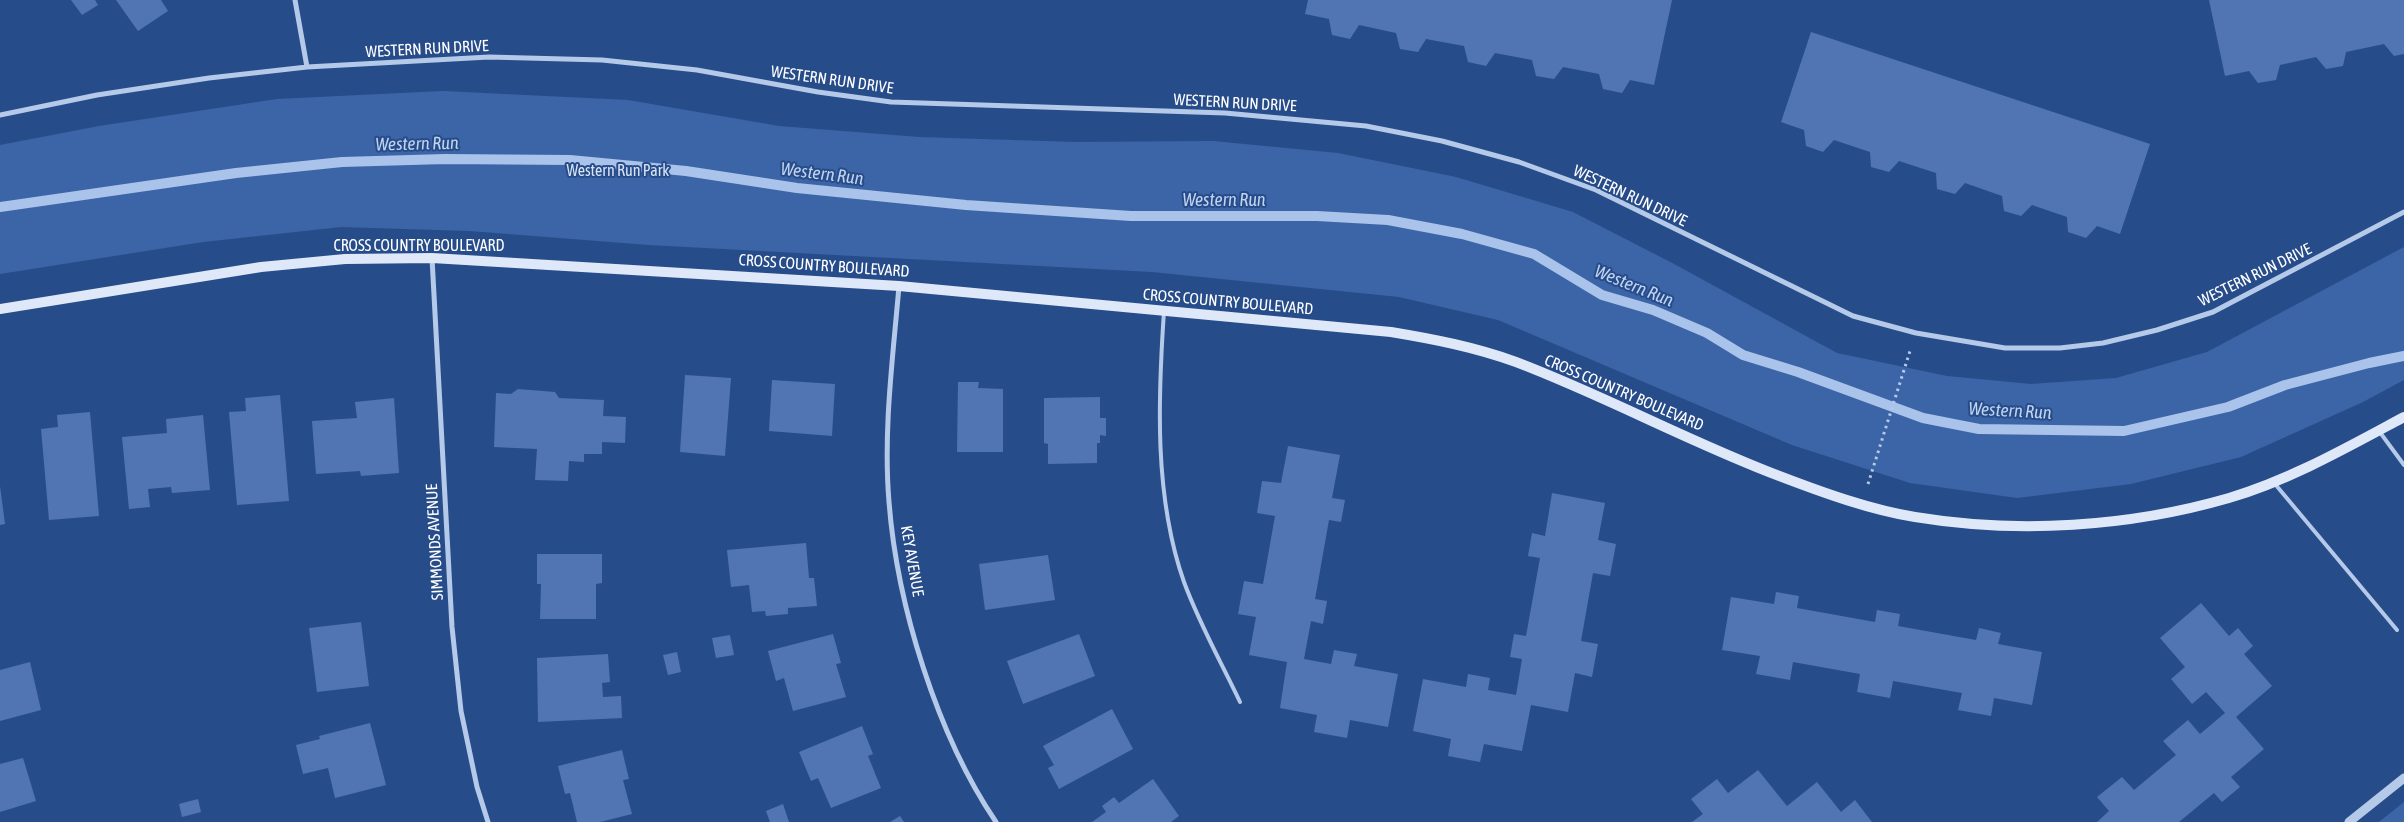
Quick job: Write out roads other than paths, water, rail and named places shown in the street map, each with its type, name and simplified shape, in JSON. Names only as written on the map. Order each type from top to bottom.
[{"type":"main road","name":"CROSS COUNTRY BOULEVARD","points":[[0,309],[261,267],[346,259],[432,258],[899,286],[1391,332],[1482,351],[1516,362],[1781,477],[1862,503],[1914,517],[2034,526],[2090,523],[2162,515],[2230,498],[2274,482],[2404,417]]},
{"type":"street","points":[[295,0],[306,67]]},
{"type":"street","name":"WESTERN RUN DRIVE","points":[[0,116],[97,95],[200,79],[306,67],[489,58],[602,60],[697,70],[818,92],[891,102],[1225,113],[1366,126],[1442,141],[1520,162],[1596,190],[1853,316],[1916,333],[2005,348],[2060,348],[2103,343],[2157,330],[2213,312],[2404,212]]},
{"type":"street","name":"SIMMONDS AVENUE","points":[[432,258],[452,627],[461,711],[477,787],[488,822]]},
{"type":"street","name":"KEY AVENUE","points":[[899,286],[888,417],[889,502],[902,583],[921,657],[941,719],[996,822]]},
{"type":"street","points":[[2349,822],[2404,778]]},
{"type":"lane","points":[[1164,311],[1160,372],[1161,435],[1164,488],[1170,533],[1184,581],[1212,647],[1240,702]]},
{"type":"lane","points":[[2379,431],[2404,465]]},
{"type":"lane","points":[[2274,482],[2397,630]]},
{"type":"waterway","name":"Western Run","points":[[0,207],[236,173],[342,162],[445,159],[570,160],[686,171],[797,188],[966,205],[1131,216],[1317,216],[1388,220],[1462,234],[1534,254],[1602,295],[1653,310],[1707,333],[1743,355],[1798,372],[1923,418],[1979,429],[2124,431],[2228,407],[2285,385],[2404,356]]},
{"type":"park label","name":"Western Run Park","points":[[618,171]]}]
